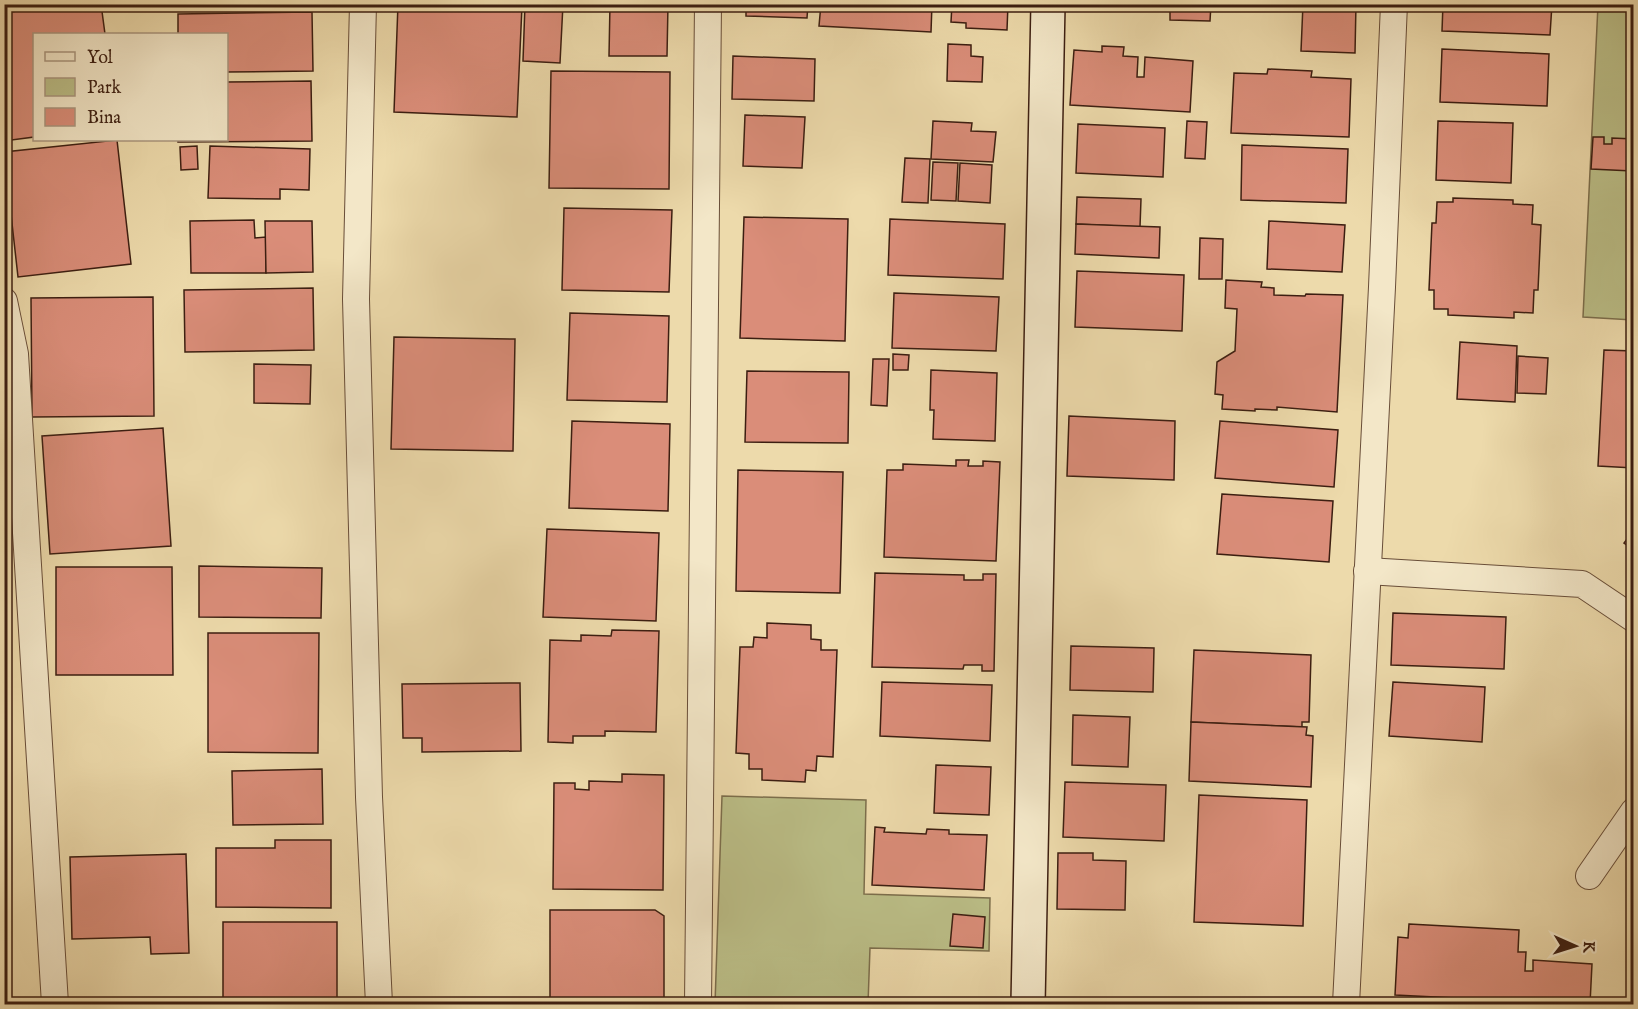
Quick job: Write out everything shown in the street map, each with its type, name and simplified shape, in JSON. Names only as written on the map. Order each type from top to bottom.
[{"type":"street","points":[[363,4],[356,299],[369,797],[379,1005]]},
{"type":"street","points":[[698,1005],[708,4]]},
{"type":"street","points":[[1028,1005],[1048,4]]},
{"type":"street","points":[[1346,1005],[1394,4]]},
{"type":"street","points":[[4,301],[15,354],[55,1005]]},
{"type":"street","points":[[1368,571],[1582,584],[1634,620]]},
{"type":"street","points":[[1589,876],[1634,811]]},
{"type":"green space","points":[[1598,5],[1633,5],[1633,320],[1583,317]]},
{"type":"green space","points":[[722,796],[866,800],[864,894],[990,898],[989,951],[870,948],[868,1004],[715,1004]]},
{"type":"building","points":[[63,4],[101,4],[105,33],[33,33],[33,137],[4,141],[4,13]]},
{"type":"building","points":[[103,4],[170,4],[104,7]]},
{"type":"building","points":[[398,4],[522,6],[517,117],[394,112]]},
{"type":"building","points":[[525,4],[563,4],[560,63],[523,61]]},
{"type":"building","points":[[610,4],[668,4],[667,56],[609,56]]},
{"type":"building","points":[[746,4],[808,4],[807,18],[746,16]]},
{"type":"building","points":[[821,4],[932,4],[931,32],[819,26]]},
{"type":"building","points":[[952,4],[1008,4],[1007,30],[966,28],[966,23],[951,22]]},
{"type":"building","points":[[1170,4],[1211,4],[1210,21],[1170,20]]},
{"type":"building","points":[[1303,4],[1356,4],[1355,53],[1301,51]]},
{"type":"building","points":[[1443,4],[1552,4],[1550,35],[1442,31]]},
{"type":"building","points":[[312,12],[313,71],[228,72],[228,33],[178,33],[178,14]]},
{"type":"building","points":[[948,44],[971,45],[971,56],[983,57],[982,82],[947,81]]},
{"type":"building","points":[[1102,46],[1124,47],[1123,56],[1138,57],[1137,77],[1144,77],[1145,57],[1193,61],[1190,112],[1070,105],[1074,50],[1102,52]]},
{"type":"building","points":[[1442,49],[1549,54],[1547,106],[1440,102]]},
{"type":"building","points":[[733,56],[815,59],[814,101],[732,99]]},
{"type":"building","points":[[1268,69],[1312,71],[1311,77],[1351,79],[1349,137],[1231,133],[1234,73],[1267,74]]},
{"type":"building","points":[[551,71],[670,72],[669,189],[549,188]]},
{"type":"building","points":[[311,81],[312,141],[178,142],[228,141],[228,82]]},
{"type":"building","points":[[745,115],[805,117],[802,168],[743,166]]},
{"type":"building","points":[[933,121],[972,123],[971,131],[996,132],[993,162],[931,159]]},
{"type":"building","points":[[1187,121],[1207,122],[1205,159],[1185,158]]},
{"type":"building","points":[[1438,121],[1513,123],[1511,183],[1436,180]]},
{"type":"building","points":[[1078,124],[1165,128],[1163,177],[1076,173]]},
{"type":"building","points":[[1593,137],[1604,137],[1604,144],[1612,144],[1612,138],[1634,139],[1632,171],[1591,169]]},
{"type":"building","points":[[117,141],[131,264],[18,277],[4,152]]},
{"type":"building","points":[[1242,145],[1348,149],[1346,203],[1241,200]]},
{"type":"building","points":[[197,146],[198,169],[181,170],[180,147]]},
{"type":"building","points":[[210,146],[310,149],[309,190],[280,189],[280,199],[208,198]]},
{"type":"building","points":[[905,158],[930,159],[928,203],[902,202]]},
{"type":"building","points":[[933,162],[958,163],[956,201],[931,200]]},
{"type":"building","points":[[960,163],[992,165],[990,203],[958,201]]},
{"type":"building","points":[[1077,197],[1141,199],[1140,227],[1076,224]]},
{"type":"building","points":[[1453,198],[1513,200],[1513,204],[1533,205],[1532,224],[1541,225],[1538,290],[1534,290],[1533,313],[1514,312],[1514,318],[1448,315],[1448,309],[1434,309],[1434,290],[1429,290],[1432,223],[1436,223],[1437,202],[1453,202]]},
{"type":"building","points":[[564,208],[672,210],[669,292],[562,290]]},
{"type":"building","points":[[744,217],[848,219],[845,341],[740,338]]},
{"type":"building","points":[[890,219],[1005,224],[1003,279],[888,275]]},
{"type":"building","points":[[254,220],[255,238],[266,237],[266,273],[191,273],[190,221]]},
{"type":"building","points":[[265,221],[312,221],[313,272],[266,273]]},
{"type":"building","points":[[1269,221],[1345,225],[1342,272],[1267,269]]},
{"type":"building","points":[[1076,224],[1160,227],[1159,258],[1075,254]]},
{"type":"building","points":[[1200,238],[1223,239],[1222,279],[1199,279]]},
{"type":"building","points":[[1077,271],[1184,275],[1182,331],[1075,327]]},
{"type":"building","points":[[1226,280],[1262,282],[1261,287],[1274,288],[1274,295],[1343,295],[1337,412],[1277,407],[1277,410],[1255,409],[1255,411],[1222,409],[1223,395],[1215,394],[1217,362],[1235,351],[1237,309],[1225,308]]},
{"type":"building","points":[[313,288],[314,350],[185,352],[184,290]]},
{"type":"building","points":[[894,293],[999,297],[996,351],[892,348]]},
{"type":"building","points":[[153,297],[154,416],[32,417],[31,298]]},
{"type":"building","points":[[570,313],[669,316],[667,402],[567,400]]},
{"type":"building","points":[[394,337],[515,339],[513,451],[391,449]]},
{"type":"building","points":[[1460,342],[1517,346],[1515,402],[1457,399]]},
{"type":"building","points":[[1604,350],[1634,351],[1634,468],[1598,466]]},
{"type":"building","points":[[893,354],[909,355],[908,370],[893,370]]},
{"type":"building","points":[[1518,356],[1548,358],[1546,394],[1517,393]]},
{"type":"building","points":[[873,359],[889,359],[887,406],[871,405]]},
{"type":"building","points":[[254,364],[311,365],[310,404],[254,403]]},
{"type":"building","points":[[931,370],[997,373],[995,441],[933,439],[934,410],[930,410]]},
{"type":"building","points":[[747,371],[849,372],[848,443],[745,442]]},
{"type":"building","points":[[1069,416],[1175,421],[1174,480],[1067,476]]},
{"type":"building","points":[[572,421],[670,424],[668,511],[569,508]]},
{"type":"building","points":[[1220,421],[1338,430],[1334,487],[1215,478]]},
{"type":"building","points":[[163,428],[171,546],[50,554],[42,436]]},
{"type":"building","points":[[956,460],[969,460],[968,466],[983,466],[983,461],[1000,462],[996,561],[884,557],[887,470],[903,470],[903,464],[956,466]]},
{"type":"building","points":[[738,470],[843,472],[840,593],[736,591]]},
{"type":"building","points":[[1222,494],[1333,501],[1329,562],[1217,554]]},
{"type":"building","points":[[547,529],[659,533],[656,621],[543,617]]},
{"type":"building","points":[[1634,530],[1634,550],[1624,543]]},
{"type":"building","points":[[199,566],[322,568],[321,618],[199,617]]},
{"type":"building","points":[[56,567],[172,567],[173,675],[56,675]]},
{"type":"building","points":[[875,573],[964,575],[964,580],[983,580],[983,574],[996,574],[994,671],[982,671],[982,665],[964,665],[963,669],[872,667]]},
{"type":"building","points":[[1393,613],[1506,617],[1504,669],[1391,665]]},
{"type":"building","points":[[767,623],[811,625],[811,639],[821,640],[821,650],[837,650],[833,757],[817,756],[816,771],[806,770],[805,782],[762,780],[762,769],[749,769],[749,754],[736,753],[740,647],[753,647],[754,637],[767,638]]},
{"type":"building","points":[[612,630],[659,631],[656,732],[605,731],[605,736],[573,736],[573,743],[548,742],[550,640],[581,641],[581,635],[611,636]]},
{"type":"building","points":[[208,633],[319,633],[318,753],[208,752]]},
{"type":"building","points":[[1071,646],[1154,648],[1153,692],[1070,690]]},
{"type":"building","points":[[1194,650],[1311,655],[1309,722],[1302,722],[1302,727],[1191,722]]},
{"type":"building","points":[[882,682],[992,685],[990,741],[880,736]]},
{"type":"building","points":[[1393,682],[1485,687],[1482,742],[1389,736]]},
{"type":"building","points":[[520,683],[521,751],[422,752],[422,738],[403,738],[402,684]]},
{"type":"building","points":[[1073,715],[1130,717],[1128,767],[1072,765]]},
{"type":"building","points":[[1191,722],[1307,727],[1306,735],[1313,736],[1311,787],[1189,781]]},
{"type":"building","points":[[936,765],[991,767],[989,815],[934,813]]},
{"type":"building","points":[[322,769],[323,824],[233,825],[232,771]]},
{"type":"building","points":[[622,774],[664,775],[663,890],[553,889],[554,783],[575,783],[575,789],[589,790],[589,781],[622,782]]},
{"type":"building","points":[[1065,782],[1166,785],[1164,841],[1063,837]]},
{"type":"building","points":[[1199,795],[1307,800],[1303,926],[1194,922]]},
{"type":"building","points":[[875,827],[885,828],[884,832],[926,834],[927,829],[949,830],[949,834],[987,835],[984,890],[872,885]]},
{"type":"building","points":[[275,840],[331,840],[331,908],[216,907],[216,848],[275,848]]},
{"type":"building","points":[[1058,853],[1093,853],[1093,860],[1126,861],[1125,910],[1057,909]]},
{"type":"building","points":[[186,854],[189,953],[151,954],[150,937],[72,939],[70,857]]},
{"type":"building","points":[[550,910],[655,910],[664,916],[664,1004],[550,1004]]},
{"type":"building","points":[[953,914],[985,917],[983,948],[950,946]]},
{"type":"building","points":[[223,922],[337,922],[337,1004],[223,1004]]},
{"type":"building","points":[[1409,924],[1519,930],[1518,952],[1526,952],[1525,971],[1533,971],[1533,960],[1592,964],[1590,1004],[1516,1004],[1516,1001],[1395,995],[1398,937],[1408,938]]}]
